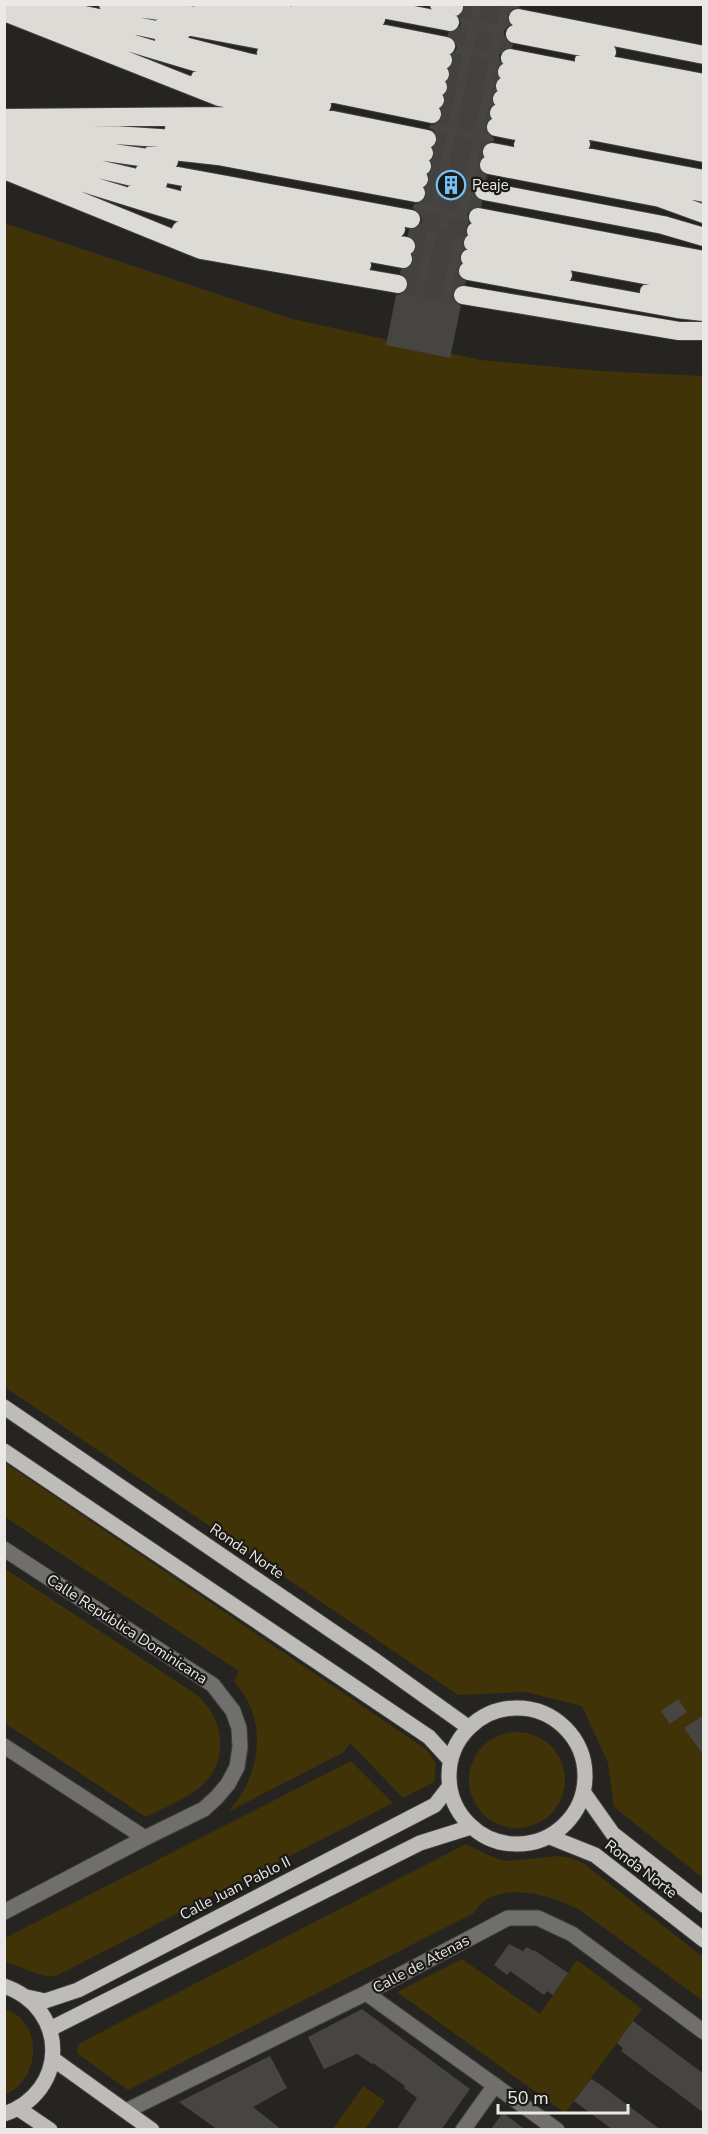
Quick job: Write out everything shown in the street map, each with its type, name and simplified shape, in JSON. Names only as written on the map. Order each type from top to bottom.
[{"type":"highway","points":[[19,4],[247,62],[426,140]]},
{"type":"highway","points":[[36,4],[239,48],[426,140]]},
{"type":"highway","points":[[62,4],[243,36],[426,140]]},
{"type":"highway","points":[[108,4],[249,23],[426,140]]},
{"type":"highway","points":[[203,4],[259,9],[426,140]]},
{"type":"highway","points":[[301,4],[426,140]]},
{"type":"highway","points":[[358,4],[426,140]]},
{"type":"highway","points":[[4,8],[219,97],[426,140]]},
{"type":"highway","points":[[4,8],[228,72],[426,140]]},
{"type":"highway","points":[[490,158],[704,55]]},
{"type":"highway","points":[[490,158],[704,70]]},
{"type":"highway","points":[[490,158],[704,83]]},
{"type":"highway","points":[[490,158],[704,96]]},
{"type":"highway","points":[[490,158],[704,110]]},
{"type":"highway","points":[[4,118],[228,116],[426,140]]},
{"type":"highway","points":[[4,125],[220,142],[426,140]]},
{"type":"highway","points":[[490,158],[704,125]]},
{"type":"highway","points":[[4,132],[218,156],[426,140]]},
{"type":"highway","points":[[4,137],[215,168],[426,140]]},
{"type":"highway","points":[[490,158],[704,139]]},
{"type":"highway","points":[[4,143],[426,140]]},
{"type":"highway","points":[[4,147],[218,196],[426,140]]},
{"type":"highway","points":[[4,153],[221,212],[426,140]]},
{"type":"highway","points":[[4,158],[219,225],[426,140]]},
{"type":"highway","points":[[4,165],[201,237],[426,140]]},
{"type":"highway","points":[[4,170],[201,250],[426,140]]},
{"type":"highway","points":[[490,158],[704,153]]},
{"type":"highway","points":[[490,158],[704,167]]},
{"type":"highway","points":[[490,158],[704,179]]},
{"type":"highway","points":[[490,158],[704,193]]},
{"type":"highway","points":[[490,158],[660,198],[704,214]]},
{"type":"highway","points":[[490,158],[704,228]]},
{"type":"highway","points":[[490,158],[663,225],[704,237]]},
{"type":"highway","points":[[490,158],[663,240],[704,251]]},
{"type":"highway","points":[[490,158],[704,260]]},
{"type":"highway","points":[[490,158],[704,273]]},
{"type":"highway","points":[[490,158],[704,286]]},
{"type":"highway","points":[[490,158],[661,294],[704,299]]},
{"type":"highway","points":[[490,158],[677,309],[704,312]]},
{"type":"highway","points":[[490,158],[677,321],[704,322]]},
{"type":"highway","points":[[490,158],[679,331],[704,332]]},
{"type":"main road","name":"Ronda Norte","points":[[4,1407],[373,1659],[468,1727]]},
{"type":"main road","points":[[4,1451],[429,1737],[450,1760]]},
{"type":"main road","points":[[510,1707],[534,1709],[555,1718],[573,1735],[583,1756],[586,1774],[584,1793],[577,1810],[566,1826],[550,1837],[530,1844],[509,1844],[489,1838],[471,1827],[457,1809],[449,1787],[450,1760],[457,1742],[468,1727],[488,1713],[510,1707]]},
{"type":"main road","name":"Calle Juan Pablo II","points":[[27,1997],[45,2001],[78,1989],[435,1805],[449,1787]]},
{"type":"main road","name":"Ronda Norte","points":[[584,1793],[612,1834],[704,1905]]},
{"type":"main road","points":[[50,2029],[420,1843],[471,1827]]},
{"type":"main road","name":"Ronda Norte","points":[[550,1837],[595,1855],[704,1940]]},
{"type":"main road","points":[[4,1986],[27,1997],[41,2012],[50,2029],[53,2059],[47,2079],[36,2096],[12,2111]]},
{"type":"main road","points":[[53,2059],[152,2130]]},
{"type":"main road","points":[[12,2111],[50,2130]]},
{"type":"street","name":"Calle República Dominicana","points":[[4,1549],[213,1685],[233,1711],[239,1728],[240,1747],[237,1767],[228,1784],[204,1809],[4,1912]]},
{"type":"street","points":[[4,1746],[145,1838]]},
{"type":"street","name":"Calle de Atenas","points":[[126,2111],[366,1993],[508,1918],[538,1918],[572,1934],[704,2032]]},
{"type":"street","points":[[366,1993],[556,2130]]},
{"type":"street","points":[[463,2130],[495,2085]]},
{"type":"shaded area","points":[[4,223],[292,319],[481,360],[600,371],[703,376],[703,1878],[614,1807],[608,1763],[582,1706],[525,1692],[458,1695],[5,1387]]},
{"type":"shaded area","points":[[4,1462],[427,1750],[436,1764],[434,1782],[403,1798],[350,1743],[344,1752],[228,1812],[250,1777],[256,1750],[257,1736],[251,1708],[234,1681],[239,1671],[5,1517]]},
{"type":"shaded area","points":[[4,1568],[197,1695],[206,1705],[218,1728],[219,1754],[216,1766],[209,1778],[199,1788],[146,1817],[5,1723]]},
{"type":"shaded area","points":[[517,1732],[535,1736],[551,1746],[561,1762],[565,1780],[561,1798],[551,1814],[535,1824],[517,1828],[499,1824],[483,1814],[473,1798],[469,1780],[473,1762],[483,1746],[499,1736]]},
{"type":"shaded area","points":[[351,1761],[393,1803],[56,1976],[36,1974],[5,1962],[5,1938]]},
{"type":"shaded area","points":[[466,1844],[495,1858],[509,1861],[558,1856],[572,1858],[583,1863],[703,1957],[703,2001],[580,1910],[545,1896],[518,1892],[505,1893],[483,1902],[474,1913],[128,2090],[78,2054],[77,2048],[80,2043]]},
{"type":"shaded area","points":[[462,1959],[540,2014],[577,1960],[642,2009],[565,2113],[397,1992]]},
{"type":"shaded area","points":[[5,2009],[18,2016],[27,2026],[32,2038],[33,2052],[31,2065],[25,2077],[17,2088],[5,2095]]},
{"type":"shaded area","points":[[363,2086],[385,2101],[365,2129],[333,2129]]},
{"type":"building","name":"Peaje","points":[[465,4],[521,4],[520,7],[510,10],[507,15],[509,25],[504,31],[504,37],[513,45],[502,50],[499,55],[500,63],[496,70],[498,78],[494,83],[495,91],[488,110],[489,118],[485,124],[486,131],[494,138],[494,141],[483,145],[482,157],[478,163],[481,173],[487,176],[486,180],[480,181],[473,188],[474,195],[482,202],[481,206],[474,207],[467,214],[469,223],[465,228],[466,235],[462,242],[464,249],[459,255],[460,263],[457,270],[460,279],[466,282],[455,287],[452,293],[453,299],[461,306],[450,358],[386,345],[396,295],[402,294],[409,286],[408,280],[400,273],[401,270],[412,266],[413,254],[417,249],[416,242],[408,235],[409,230],[415,229],[422,222],[421,215],[413,208],[414,204],[425,200],[426,188],[430,182],[429,174],[433,169],[432,161],[438,136],[429,128],[430,125],[441,121],[442,109],[446,103],[445,95],[449,90],[450,69],[454,63],[453,55],[457,48],[456,42],[448,33],[459,29],[461,24],[459,16],[465,10]]},
{"type":"building","points":[[678,1699],[687,1712],[670,1724],[661,1711]]},
{"type":"building","points":[[704,1715],[704,1756],[684,1728]]},
{"type":"building","points":[[509,1944],[523,1951],[527,1947],[534,1950],[568,1973],[553,1995],[547,1991],[544,1995],[510,1971],[507,1975],[494,1965]]},
{"type":"building","points":[[362,2009],[470,2089],[441,2130],[396,2130],[417,2098],[404,2088],[405,2086],[357,2054],[324,2069],[308,2037]]},
{"type":"building","points":[[633,2021],[704,2074],[704,2113],[621,2051],[623,2048],[617,2043]]},
{"type":"building","points":[[270,2056],[287,2088],[253,2107],[282,2130],[218,2130],[179,2102]]},
{"type":"building","points":[[591,2079],[661,2130],[613,2130],[574,2101]]},
{"type":"building","points":[[503,2113],[526,2130],[490,2130]]},
{"type":"tunnel","points":[[454,7],[518,18]]},
{"type":"tunnel","points":[[448,34],[512,46]]},
{"type":"tunnel","points":[[443,60],[507,72]]},
{"type":"tunnel","points":[[440,74],[505,86]]},
{"type":"tunnel","points":[[438,87],[502,99]]},
{"type":"tunnel","points":[[435,100],[499,113]]},
{"type":"tunnel","points":[[432,114],[496,127]]},
{"type":"tunnel","points":[[427,139],[492,152]]},
{"type":"tunnel","points":[[424,153],[489,165]]},
{"type":"tunnel","points":[[422,166],[486,179]]},
{"type":"tunnel","points":[[419,179],[484,191]]},
{"type":"tunnel","points":[[416,193],[481,206]]},
{"type":"tunnel","points":[[422,221],[476,231]]},
{"type":"tunnel","points":[[409,231],[473,243]]},
{"type":"tunnel","points":[[406,246],[470,258]]},
{"type":"tunnel","points":[[403,259],[468,271]]},
{"type":"tunnel","points":[[401,272],[465,283]]},
{"type":"tunnel","points":[[398,284],[463,295]]},
{"type":"place","name":"Peaje","points":[[451,185]]}]
